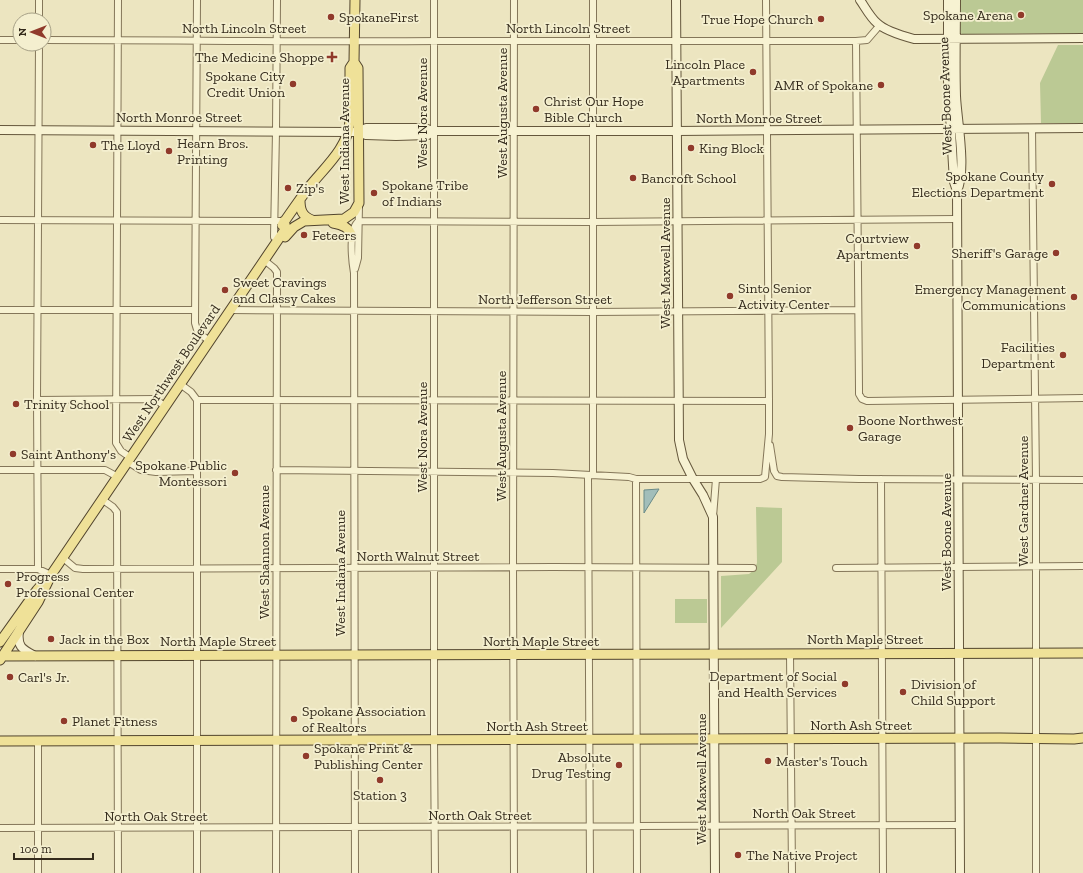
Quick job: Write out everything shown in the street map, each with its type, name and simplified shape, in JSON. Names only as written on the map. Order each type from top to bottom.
[{"type":"main road","name":"West Indiana Avenue","points":[[348,132],[350,121],[350,68],[354,62],[355,0]]},
{"type":"main road","name":"West Maxwell Avenue","points":[[676,0],[679,440],[683,459],[692,479],[703,495],[713,517],[715,873]]},
{"type":"main road","points":[[860,0],[876,22],[880,25],[901,36],[914,39],[952,40],[1083,38]]},
{"type":"main road","name":"West Boone Avenue","points":[[948,0],[956,98],[955,129],[961,183],[957,190],[960,873]]},
{"type":"main road","name":"West Boone Avenue","points":[[952,40],[956,0]]},
{"type":"main road","name":"West Indiana Avenue","points":[[354,62],[358,68],[359,203]]},
{"type":"main road","name":"North Monroe Street","points":[[0,130],[358,132],[366,135],[428,136],[434,131],[767,131],[1083,128]]},
{"type":"main road","points":[[278,241],[286,228],[280,221],[297,203],[337,153],[348,132]]},
{"type":"main road","points":[[297,203],[300,206],[302,213],[306,217],[346,227],[352,237]]},
{"type":"main road","name":"West Northwest Boulevard","points":[[51,575],[278,241],[291,229],[304,221],[344,219],[354,212],[359,203]]},
{"type":"main road","points":[[1,658],[38,602],[51,575]]},
{"type":"main road","points":[[0,642],[37,590],[51,575]]},
{"type":"main road","points":[[19,631],[21,648],[36,657]]},
{"type":"main road","name":"North Maple Street","points":[[1,658],[117,655],[276,656],[1083,653]]},
{"type":"main road","name":"North Ash Street","points":[[0,742],[636,739],[1080,739]]},
{"type":"street","points":[[39,0],[39,12]]},
{"type":"street","points":[[118,0],[116,443],[129,460],[141,470],[196,471]]},
{"type":"street","points":[[197,0],[195,323],[198,332],[210,341]]},
{"type":"street","points":[[0,220],[280,221],[276,131],[276,0]]},
{"type":"street","name":"West Nora Avenue","points":[[434,0],[435,873]]},
{"type":"street","name":"West Augusta Avenue","points":[[514,0],[514,873]]},
{"type":"street","points":[[590,873],[588,567],[592,401],[593,0]]},
{"type":"street","points":[[276,470],[590,475],[631,477],[636,480],[760,479],[765,477],[769,434],[766,0]]},
{"type":"street","name":"North Lincoln Street","points":[[52,40],[867,40],[880,25]]},
{"type":"street","points":[[0,40],[12,40]]},
{"type":"street","points":[[856,40],[859,394],[862,399],[867,401],[1083,398]]},
{"type":"street","points":[[38,569],[37,400],[39,52]]},
{"type":"street","name":"West Gardner Avenue","points":[[1032,129],[1036,480],[1036,873]]},
{"type":"street","name":"West Indiana Avenue","points":[[354,272],[358,258],[359,203]]},
{"type":"street","points":[[359,222],[678,222],[958,219]]},
{"type":"street","name":"West Indiana Avenue","points":[[355,873],[354,272],[352,237],[355,224],[359,222]]},
{"type":"street","name":"West Shannon Avenue","points":[[264,260],[277,272],[276,873]]},
{"type":"street","points":[[0,310],[195,310]]},
{"type":"street","name":"North Jefferson Street","points":[[231,310],[679,312],[858,310]]},
{"type":"street","points":[[180,384],[191,392],[197,400],[197,873]]},
{"type":"street","points":[[37,400],[156,399],[166,407]]},
{"type":"street","points":[[197,400],[769,401]]},
{"type":"street","points":[[769,434],[774,471],[777,476],[788,478],[1083,480]]},
{"type":"street","points":[[0,470],[105,470],[118,477]]},
{"type":"street","name":"West Maxwell Avenue","points":[[713,517],[716,479]]},
{"type":"street","points":[[881,479],[883,873]]},
{"type":"street","points":[[636,480],[637,873]]},
{"type":"street","points":[[103,500],[117,512],[118,873]]},
{"type":"street","name":"North Walnut Street","points":[[63,558],[78,569],[588,567],[753,568]]},
{"type":"street","points":[[836,568],[1083,566]]},
{"type":"street","points":[[0,570],[38,569],[51,575]]},
{"type":"street","points":[[790,653],[792,873]]},
{"type":"street","points":[[38,742],[38,873]]},
{"type":"street","name":"North Oak Street","points":[[0,828],[960,824]]},
{"type":"green space","name":"Spokane Arena","points":[[959,0],[1083,0],[1083,33],[962,34],[959,32]]},
{"type":"green space","points":[[1058,45],[1083,45],[1083,123],[1041,123],[1040,83]]},
{"type":"green space","points":[[756,507],[782,508],[782,562],[721,628],[721,576],[749,574],[754,570],[757,563]]},
{"type":"green space","points":[[675,599],[707,599],[707,623],[675,623]]},
{"type":"water","points":[[659,489],[644,513],[644,490]]},
{"type":"place","name":"Spokane Arena","points":[[1021,15]]},
{"type":"place","name":"SpokaneFirst","points":[[331,17]]},
{"type":"place","name":"True Hope Church","points":[[821,19]]},
{"type":"place","name":"The Medicine Shoppe","points":[[332,57]]},
{"type":"place","name":"Lincoln Place Apartments","points":[[753,72]]},
{"type":"place","name":"Spokane City Credit Union","points":[[293,84]]},
{"type":"place","name":"AMR of Spokane","points":[[881,85]]},
{"type":"place","name":"Christ Our Hope Bible Church","points":[[536,109]]},
{"type":"place","name":"The Lloyd","points":[[93,145]]},
{"type":"place","name":"King Block","points":[[691,148]]},
{"type":"place","name":"Hearn Bros. Printing","points":[[169,151]]},
{"type":"place","name":"Bancroft School","points":[[633,178]]},
{"type":"place","name":"Spokane County Elections Department","points":[[1052,184]]},
{"type":"place","name":"Zip's","points":[[288,188]]},
{"type":"place","name":"Spokane Tribe of Indians","points":[[374,193]]},
{"type":"place","name":"Feteers","points":[[304,235]]},
{"type":"place","name":"Courtview Apartments","points":[[917,246]]},
{"type":"place","name":"Sheriff's Garage","points":[[1056,253]]},
{"type":"place","name":"Sweet Cravings and Classy Cakes","points":[[225,290]]},
{"type":"place","name":"Sinto Senior Activity Center","points":[[730,296]]},
{"type":"place","name":"Emergency Management Communications","points":[[1074,297]]},
{"type":"place","name":"Facilities Department","points":[[1063,355]]},
{"type":"place","name":"Trinity School","points":[[16,404]]},
{"type":"place","name":"Boone Northwest Garage","points":[[850,428]]},
{"type":"place","name":"Saint Anthony's","points":[[13,454]]},
{"type":"place","name":"Spokane Public Montessori","points":[[235,473]]},
{"type":"place","name":"Progress Professional Center","points":[[8,584]]},
{"type":"place","name":"Jack in the Box","points":[[51,639]]},
{"type":"place","name":"Carl's Jr.","points":[[10,677]]},
{"type":"place","name":"Department of Social and Health Services","points":[[845,684]]},
{"type":"place","name":"Division of Child Support","points":[[903,692]]},
{"type":"place","name":"Spokane Association of Realtors","points":[[294,719]]},
{"type":"place","name":"Planet Fitness","points":[[64,721]]},
{"type":"place","name":"Spokane Print & Publishing Center","points":[[306,756]]},
{"type":"place","name":"Master's Touch","points":[[768,761]]},
{"type":"place","name":"Absolute Drug Testing","points":[[619,765]]},
{"type":"place","name":"Station 3","points":[[380,780]]},
{"type":"place","name":"The Native Project","points":[[738,855]]}]
